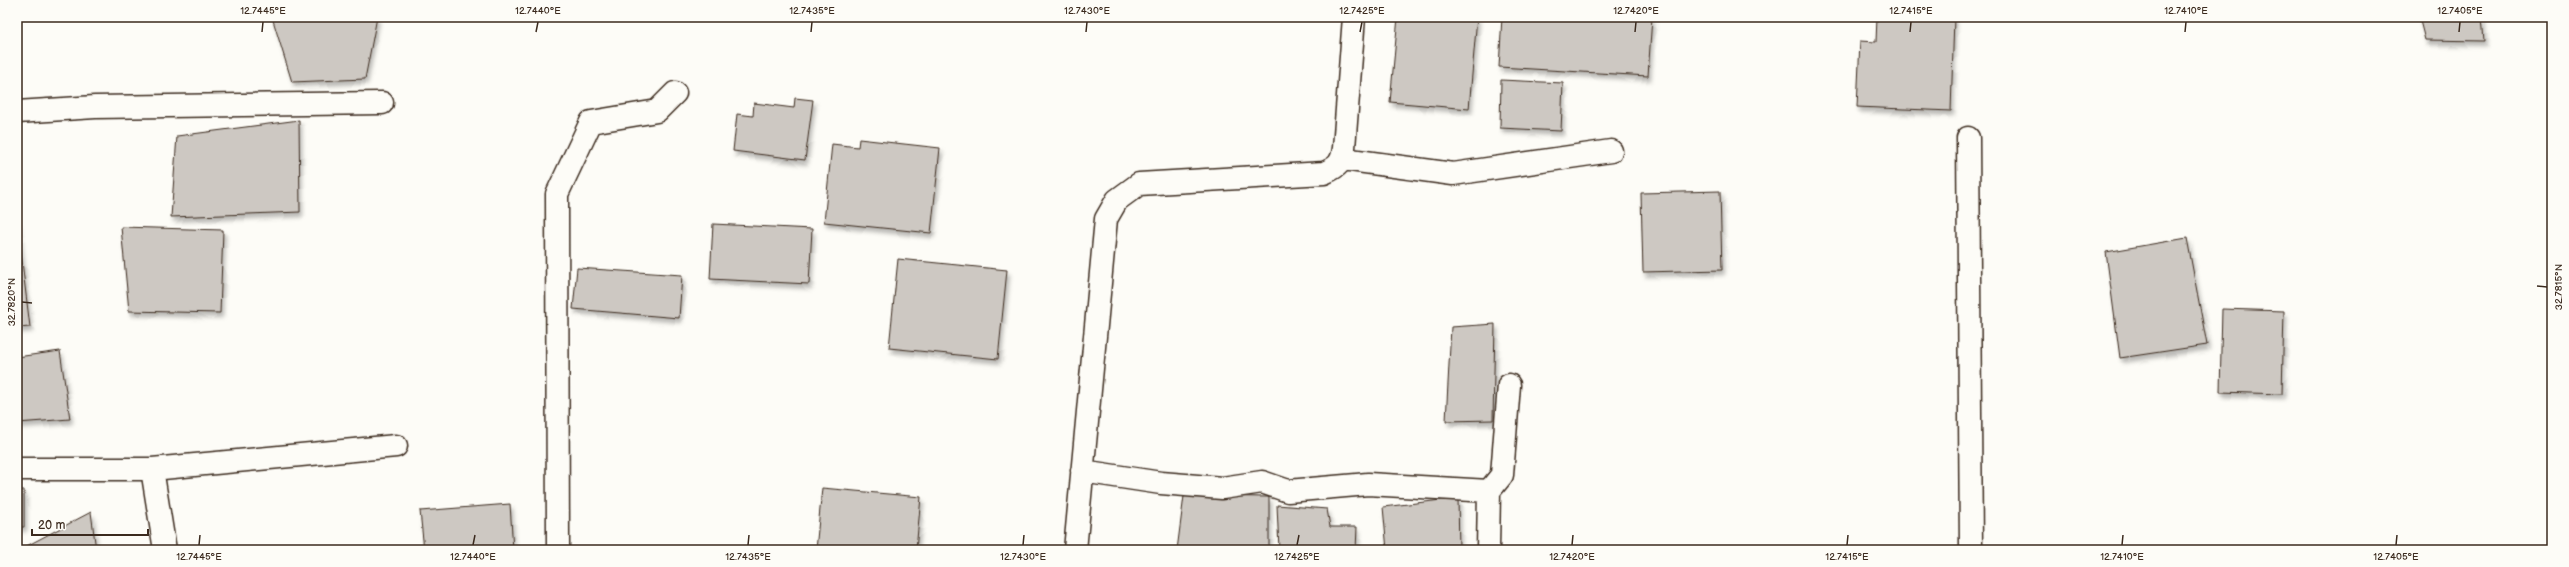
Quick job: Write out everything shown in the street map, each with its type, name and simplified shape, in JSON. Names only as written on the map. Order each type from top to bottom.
[{"type":"street","points":[[1074,550],[1106,219],[1117,200],[1139,184],[1324,173],[1337,168],[1343,159],[1354,17]]},
{"type":"street","points":[[558,550],[557,194],[591,122],[657,111],[675,94]]},
{"type":"street","points":[[17,112],[95,107],[382,103]]},
{"type":"street","points":[[1968,138],[1971,550]]},
{"type":"street","points":[[1343,159],[1453,174],[1611,151]]},
{"type":"street","points":[[1488,550],[1489,491],[1502,475],[1509,385]]},
{"type":"street","points":[[17,469],[152,469],[396,446]]},
{"type":"street","points":[[152,469],[165,550]]},
{"type":"street","points":[[1082,471],[1161,483],[1222,488],[1262,482],[1288,491],[1368,484],[1489,491]]},
{"type":"building","points":[[272,17],[377,17],[365,79],[292,82]]},
{"type":"building","points":[[1398,17],[1477,17],[1469,109],[1390,102]]},
{"type":"building","points":[[1502,17],[1652,17],[1648,76],[1499,67]]},
{"type":"building","points":[[1877,17],[1954,17],[1951,111],[1857,107],[1860,41],[1876,42]]},
{"type":"building","points":[[2419,17],[2482,17],[2484,41],[2425,40]]},
{"type":"building","points":[[1501,80],[1563,83],[1561,131],[1500,128]]},
{"type":"building","points":[[795,98],[813,100],[805,160],[733,151],[737,114],[753,116],[754,103],[794,108]]},
{"type":"building","points":[[299,120],[300,212],[171,217],[177,136]]},
{"type":"building","points":[[859,139],[940,148],[931,233],[824,222],[832,144],[858,147]]},
{"type":"building","points":[[1720,191],[1722,270],[1643,272],[1641,193]]},
{"type":"building","points":[[17,221],[30,327],[17,328]]},
{"type":"building","points":[[713,224],[812,229],[809,284],[710,279]]},
{"type":"building","points":[[121,227],[223,230],[220,313],[129,311]]},
{"type":"building","points":[[2187,238],[2207,345],[2120,358],[2106,252]]},
{"type":"building","points":[[898,259],[1007,270],[998,359],[889,348]]},
{"type":"building","points":[[577,268],[682,275],[679,318],[573,309]]},
{"type":"building","points":[[2222,309],[2284,311],[2282,394],[2220,392]]},
{"type":"building","points":[[1495,324],[1493,420],[1446,421],[1451,327]]},
{"type":"building","points":[[60,351],[70,419],[17,423],[17,357]]},
{"type":"building","points":[[822,488],[921,497],[916,550],[816,550]]},
{"type":"building","points":[[17,490],[24,490],[24,527],[17,527]]},
{"type":"building","points":[[1184,496],[1269,497],[1269,550],[1177,550]]},
{"type":"building","points":[[1458,498],[1459,550],[1387,550],[1383,507]]},
{"type":"building","points":[[510,504],[513,550],[424,550],[420,511]]},
{"type":"building","points":[[1277,505],[1327,509],[1330,527],[1357,527],[1356,550],[1279,550]]},
{"type":"building","points":[[91,512],[96,550],[19,550]]}]
